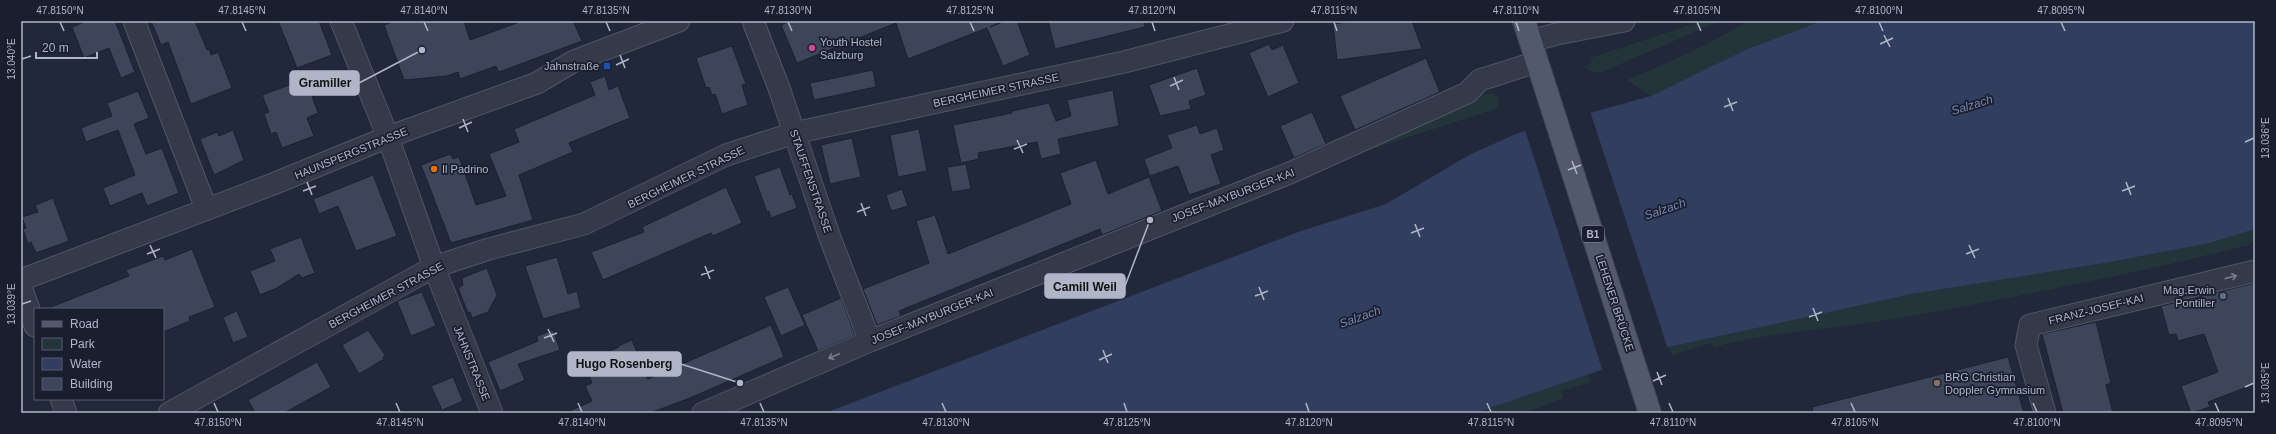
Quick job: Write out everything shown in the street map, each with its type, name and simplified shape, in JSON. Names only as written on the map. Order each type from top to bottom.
[{"type":"main road","name":"B1","points":[[1524,21],[1537,64]]},
{"type":"main road","name":"LEHENER BRÜCKE","points":[[1537,64],[1649,408]]},
{"type":"street","points":[[134,21],[206,208]]},
{"type":"street","name":"JAHNSTRASSE","points":[[341,21],[388,137],[434,267],[492,413]]},
{"type":"street","name":"HAUNSPERGSTRASSE","points":[[21,280],[206,208],[286,179],[388,137],[537,83],[574,61],[679,21]]},
{"type":"street","name":"STAUFFENSTRASSE","points":[[753,21],[779,88],[870,341]]},
{"type":"street","name":"BERGHEIMER STRASSE","points":[[169,413],[434,267],[489,249],[584,224],[726,155],[794,133],[1124,62],[1283,21]]},
{"type":"street","points":[[1530,41],[1557,34],[1624,21]]},
{"type":"street","name":"JOSEF-MAYBURGER-KAI","points":[[703,413],[870,341],[1292,172],[1467,93],[1480,80],[1537,64]]},
{"type":"street","name":"FRANZ-JOSEF-KAI","points":[[2045,413],[2026,345],[2030,325],[2255,271]]},
{"type":"street","points":[[21,287],[34,323]]},
{"type":"street","points":[[61,400],[66,413]]},
{"type":"green space","points":[[1702,21],[1720,21],[1602,72],[1593,72],[1584,66],[1592,63],[1590,58]]},
{"type":"green space","points":[[1749,21],[1821,21],[1745,50],[1651,96],[1627,80],[1689,53]]},
{"type":"green space","points":[[1492,93],[1499,98],[1498,108],[1354,155],[1479,95]]},
{"type":"green space","points":[[2255,229],[2255,239],[2249,245],[2117,276],[2028,294],[1894,319],[1759,337],[1714,347],[1712,343],[1672,355],[1669,347],[1881,300],[1954,286],[2127,259],[2213,241]]},
{"type":"green space","points":[[1588,374],[1591,382],[1561,391],[1563,398],[1524,413],[1475,413]]},
{"type":"water","name":"Salzach","points":[[1821,21],[2255,21],[2255,229],[2209,243],[2110,262],[1911,294],[1669,347],[1475,413],[825,413],[1301,231],[1386,204],[1469,155],[1518,133],[1651,96],[1745,50]]},
{"type":"pier","points":[[1590,111],[1668,349],[1603,372],[1525,130]]},
{"type":"building","points":[[87,21],[115,21],[135,72],[121,78],[109,48],[84,58],[72,27]]},
{"type":"building","points":[[151,21],[195,21],[207,50],[209,49],[211,55],[218,52],[232,88],[191,104],[168,42],[161,45]]},
{"type":"building","points":[[278,21],[319,21],[332,55],[297,68]]},
{"type":"building","points":[[395,21],[464,21],[470,40],[522,21],[573,21],[582,41],[499,72],[496,66],[460,79],[458,72],[447,76],[404,80],[384,25]]},
{"type":"building","points":[[790,21],[1002,21],[990,27],[1005,21],[1017,21],[1030,55],[1003,66],[987,28],[908,59],[896,23],[797,63],[781,25]]},
{"type":"building","points":[[1048,21],[1144,21],[1145,27],[1055,49]]},
{"type":"building","points":[[1353,21],[1412,21],[1422,49],[1337,60],[1333,24]]},
{"type":"building","points":[[1269,44],[1272,50],[1283,45],[1299,83],[1268,97],[1249,53]]},
{"type":"building","points":[[732,46],[746,84],[742,85],[748,105],[722,114],[715,94],[712,95],[709,87],[706,88],[696,58]]},
{"type":"building","points":[[1426,58],[1440,92],[1355,130],[1340,96]]},
{"type":"building","points":[[1197,68],[1206,95],[1189,101],[1191,109],[1160,116],[1149,85]]},
{"type":"building","points":[[873,70],[876,87],[814,100],[810,83]]},
{"type":"building","points":[[605,76],[609,90],[618,86],[630,118],[569,143],[573,152],[519,175],[533,220],[451,243],[421,165],[450,154],[453,159],[459,157],[476,205],[506,196],[489,154],[519,142],[514,129],[595,95],[590,82]]},
{"type":"building","points":[[306,79],[318,113],[307,118],[314,136],[282,148],[276,132],[271,134],[264,114],[269,112],[262,95]]},
{"type":"building","points":[[1113,90],[1119,126],[1058,139],[1061,154],[1041,159],[1037,142],[978,153],[979,159],[961,163],[953,125],[1012,113],[1012,111],[1049,103],[1056,121],[1071,116],[1067,100]]},
{"type":"building","points":[[138,91],[149,118],[134,124],[146,154],[162,148],[179,193],[147,206],[142,193],[110,206],[103,188],[135,175],[118,130],[86,142],[81,128],[112,116],[107,103]]},
{"type":"building","points":[[1312,112],[1326,144],[1294,158],[1280,126]]},
{"type":"building","points":[[1197,125],[1200,134],[1217,128],[1224,150],[1211,155],[1221,184],[1189,195],[1178,166],[1150,176],[1144,159],[1172,148],[1167,135]]},
{"type":"building","points":[[919,129],[927,171],[898,177],[890,135]]},
{"type":"building","points":[[233,130],[244,160],[214,175],[200,139],[217,132],[219,136]]},
{"type":"building","points":[[852,138],[861,177],[830,184],[821,145]]},
{"type":"building","points":[[1096,160],[1108,194],[1149,177],[1162,211],[1102,235],[1100,229],[899,311],[901,316],[877,325],[863,289],[929,263],[916,221],[935,215],[948,254],[1071,204],[1060,173]]},
{"type":"building","points":[[966,164],[971,189],[952,192],[947,167]]},
{"type":"building","points":[[780,167],[790,195],[792,194],[797,208],[771,218],[769,211],[767,212],[754,176]]},
{"type":"building","points":[[373,175],[397,236],[356,251],[338,206],[319,214],[313,199]]},
{"type":"building","points":[[726,187],[742,223],[713,236],[711,233],[603,280],[591,252],[644,232],[642,227]]},
{"type":"building","points":[[902,189],[908,206],[891,211],[886,195]]},
{"type":"building","points":[[53,198],[69,241],[36,253],[31,242],[28,244],[23,229],[26,228],[22,217],[38,212],[35,205]]},
{"type":"building","points":[[301,237],[315,273],[302,278],[299,274],[277,288],[260,295],[250,271],[275,261],[270,249]]},
{"type":"building","points":[[192,249],[215,307],[189,317],[190,321],[164,332],[164,308],[49,308],[129,276],[126,270],[163,256],[165,260]]},
{"type":"building","points":[[557,257],[568,294],[577,291],[581,308],[543,319],[525,266]]},
{"type":"building","points":[[487,268],[497,295],[488,312],[472,318],[470,312],[468,313],[458,288],[463,285],[462,278]]},
{"type":"building","points":[[2255,283],[2255,384],[2208,402],[2210,407],[2191,413],[2181,386],[2218,372],[2204,334],[2178,341],[2176,334],[2169,335],[2161,306]]},
{"type":"building","points":[[788,287],[805,325],[781,336],[764,297]]},
{"type":"building","points":[[422,292],[436,326],[411,336],[397,301]]},
{"type":"building","points":[[841,298],[855,335],[818,351],[802,315]]},
{"type":"building","points":[[237,311],[248,337],[233,343],[223,317]]},
{"type":"building","points":[[2096,322],[2111,383],[2106,385],[2113,413],[2063,413],[2042,334]]},
{"type":"building","points":[[771,325],[784,357],[690,398],[650,413],[565,413],[592,401],[585,386],[592,383],[584,362],[632,340],[648,379]]},
{"type":"building","points":[[368,330],[385,355],[383,357],[384,359],[359,374],[342,345]]},
{"type":"building","points":[[553,330],[560,350],[518,364],[525,380],[500,391],[488,362],[538,341],[537,336]]},
{"type":"building","name":"BRG Christian Doppler Gymnasium","points":[[2008,357],[2024,413],[1813,413],[1812,407]]},
{"type":"building","points":[[317,362],[331,387],[284,413],[255,413],[248,400]]},
{"type":"building","points":[[453,377],[463,401],[442,410],[431,386]]},
{"type":"place","name":"Youth Hostel Salzburg","points":[[812,48]]},
{"type":"place","name":"Gramiller","points":[[422,50]]},
{"type":"place","name":"Jahnstraße","points":[[607,66]]},
{"type":"place","name":"Il Padrino","points":[[434,169]]},
{"type":"place","name":"Camill Weil","points":[[1150,220]]},
{"type":"place","name":"Mag.Erwin Pontiller","points":[[2223,296]]},
{"type":"place","name":"Hugo Rosenberg","points":[[740,383]]},
{"type":"place","name":"BRG Christian Doppler Gymnasium","points":[[1937,383]]}]
